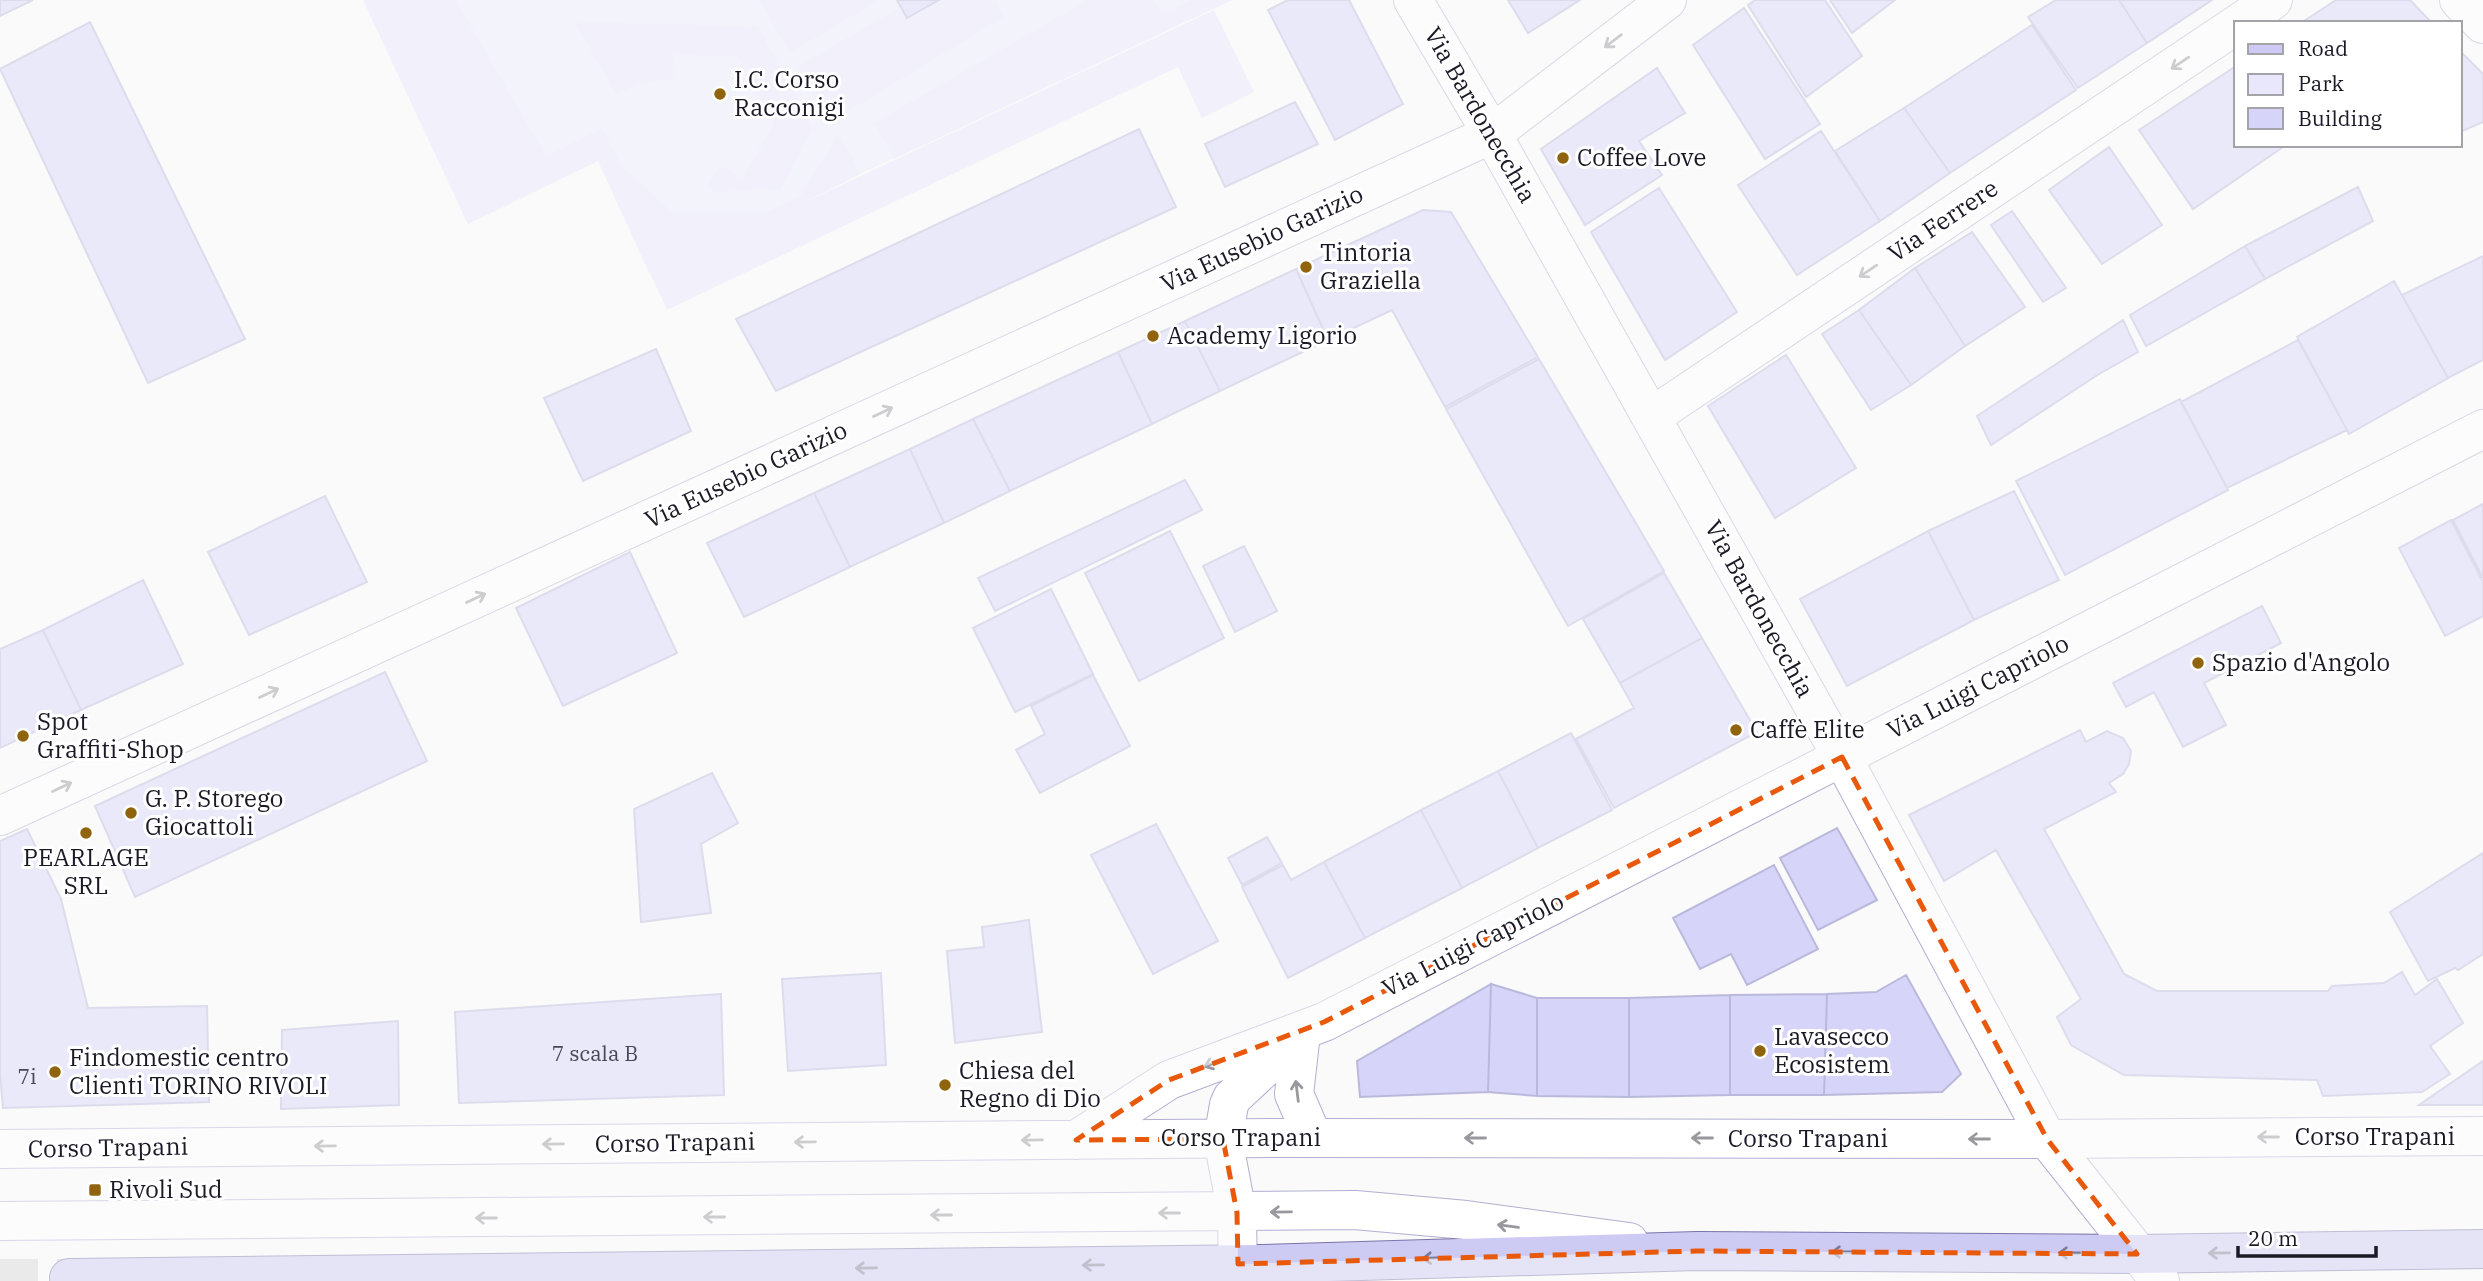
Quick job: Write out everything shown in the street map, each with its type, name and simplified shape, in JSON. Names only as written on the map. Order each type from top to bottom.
[{"type":"main road","points":[[69,1278],[1238,1273],[1697,1251],[2149,1267],[2483,1249]]},
{"type":"street","name":"Via Bardonecchia","points":[[1413,0],[1493,134],[1842,757],[2047,1139],[2149,1267]]},
{"type":"street","name":"Via Eusebio Garizio","points":[[0,816],[1493,134],[1667,0]]},
{"type":"street","name":"Via Ferrere","points":[[2242,21],[2273,0]]},
{"type":"street","points":[[2459,0],[2483,24]]},
{"type":"street","name":"Via Ferrere","points":[[1651,416],[2234,27]]},
{"type":"street","name":"Via Luigi Capriolo","points":[[1076,1140],[1169,1080],[1312,1032],[2483,429]]},
{"type":"street","points":[[1312,1032],[1294,1094],[1312,1138]]},
{"type":"street","name":"Via Luigi Capriolo","points":[[1223,1139],[1232,1098],[1264,1068],[1312,1032]]},
{"type":"street","name":"Corso Trapani","points":[[0,1149],[1312,1138],[2047,1139],[2483,1136]]},
{"type":"street","points":[[1223,1139],[1237,1213],[1238,1273]]},
{"type":"street","points":[[0,1222],[1355,1210],[1466,1220],[1697,1251]]},
{"type":"highlighted area","points":[[1842,757],[2047,1139],[2137,1254],[1697,1251],[1238,1264],[1237,1213],[1223,1139],[1076,1140],[1169,1080],[1324,1022]]},
{"type":"shaded area","name":"I.C. Corso Racconigi","points":[[363,0],[1232,0],[649,273],[598,161],[468,224]]},
{"type":"green space","points":[[363,0],[456,0],[546,156],[602,128],[622,166],[673,213],[767,212],[800,196],[839,133],[861,174],[801,204],[1214,10],[1254,92],[1202,118],[1178,67],[667,310],[598,161],[468,224]]},
{"type":"green space","points":[[759,0],[879,0],[790,53]]},
{"type":"green space","points":[[939,0],[995,0],[1004,17],[829,123],[797,67],[900,7],[907,18]]},
{"type":"green space","points":[[1088,0],[1155,0],[1162,13],[1191,0],[1232,0],[894,159],[874,123]]},
{"type":"green space","points":[[574,22],[758,26],[813,128],[781,189],[715,192],[707,186],[721,166],[743,178],[774,123],[737,56],[674,55],[673,79],[636,84],[617,95]]},
{"type":"building","points":[[0,0],[33,0],[0,16]]},
{"type":"building","points":[[897,0],[939,0],[907,18]]},
{"type":"building","points":[[1288,0],[1349,0],[1403,104],[1335,140],[1268,10]]},
{"type":"building","points":[[1508,0],[1580,0],[1528,33]]},
{"type":"building","points":[[1755,0],[1825,0],[1862,56],[1806,97],[1748,5]]},
{"type":"building","points":[[1830,0],[1895,0],[1852,33]]},
{"type":"building","points":[[2056,0],[2119,0],[2147,43],[2078,88],[2028,17]]},
{"type":"building","points":[[2119,0],[2212,0],[2147,43]]},
{"type":"building","points":[[2336,0],[2410,0],[2430,21],[2304,21]]},
{"type":"building","points":[[1744,8],[1820,124],[1765,159],[1693,45]]},
{"type":"building","points":[[90,22],[245,339],[148,383],[0,69]]},
{"type":"building","points":[[2032,25],[2076,90],[1950,173],[1904,108]]},
{"type":"building","points":[[2462,53],[2483,74],[2483,122],[2462,131]]},
{"type":"building","points":[[2234,67],[2234,147],[2283,147],[2193,209],[2139,130]]},
{"type":"building","points":[[1657,68],[1685,113],[1639,141],[1662,175],[1585,225],[1541,149]]},
{"type":"building","points":[[1295,102],[1318,144],[1225,187],[1205,144]]},
{"type":"building","points":[[1904,108],[1950,173],[1880,221],[1835,151]]},
{"type":"building","points":[[1139,129],[1176,207],[776,391],[736,319]]},
{"type":"building","points":[[1821,131],[1880,221],[1797,275],[1738,185]]},
{"type":"building","points":[[2109,147],[2162,225],[2102,264],[2049,190]]},
{"type":"building","points":[[2358,187],[2373,221],[2265,279],[2245,246]]},
{"type":"building","points":[[1659,188],[1737,312],[1665,360],[1591,232]]},
{"type":"building","points":[[1423,210],[1451,212],[1538,357],[1445,407],[1392,310],[1328,340],[1296,269]]},
{"type":"building","points":[[2012,211],[2066,288],[2043,302],[1991,225]]},
{"type":"building","points":[[1972,232],[2025,307],[1965,346],[1915,268]]},
{"type":"building","points":[[2245,246],[2265,279],[2146,346],[2130,315]]},
{"type":"building","points":[[2483,256],[2483,360],[2448,378],[2402,295]]},
{"type":"building","points":[[1915,268],[1965,346],[1911,385],[1859,310]]},
{"type":"building","points":[[1296,269],[1328,340],[1220,391],[1185,321]]},
{"type":"building","points":[[2394,281],[2448,378],[2349,434],[2297,337]]},
{"type":"building","points":[[1859,310],[1911,385],[1871,410],[1822,334]]},
{"type":"building","points":[[2123,320],[2138,352],[2099,374],[1991,445],[1977,416]]},
{"type":"building","points":[[1185,321],[1220,391],[1152,424],[1118,352]]},
{"type":"building","points":[[2298,340],[2347,430],[2227,488],[2181,402]]},
{"type":"building","points":[[656,349],[691,431],[583,481],[544,398]]},
{"type":"building","points":[[1118,352],[1152,424],[1010,491],[973,419]]},
{"type":"building","points":[[1786,355],[1856,468],[1775,518],[1708,406]]},
{"type":"building","points":[[1539,359],[1664,571],[1568,626],[1446,409]]},
{"type":"building","points":[[2180,399],[2228,490],[2065,575],[2016,481]]},
{"type":"building","points":[[973,419],[1010,491],[944,523],[910,449]]},
{"type":"building","points":[[910,449],[944,523],[850,567],[814,493]]},
{"type":"building","points":[[1185,480],[1202,510],[995,611],[978,578]]},
{"type":"building","points":[[2014,491],[2059,580],[1974,620],[1928,531]]},
{"type":"building","points":[[814,493],[850,567],[744,617],[707,543]]},
{"type":"building","points":[[325,496],[367,582],[249,635],[208,552]]},
{"type":"building","points":[[2483,504],[2483,578],[2453,520]]},
{"type":"building","points":[[2451,520],[2483,582],[2483,616],[2445,636],[2399,548]]},
{"type":"building","points":[[1170,531],[1224,638],[1139,681],[1085,573]]},
{"type":"building","points":[[1928,531],[1974,620],[1847,686],[1800,599]]},
{"type":"building","points":[[1244,546],[1277,611],[1235,632],[1203,566]]},
{"type":"building","points":[[630,552],[677,653],[563,706],[516,608]]},
{"type":"building","points":[[1664,573],[1702,638],[1620,683],[1583,619]]},
{"type":"building","points":[[143,580],[183,664],[81,710],[43,630]]},
{"type":"building","points":[[1051,589],[1093,674],[1015,712],[973,628]]},
{"type":"building","name":"Spazio d'Angolo","points":[[2262,606],[2281,643],[2204,683],[2226,725],[2183,747],[2154,692],[2126,707],[2113,683]]},
{"type":"building","points":[[43,630],[81,710],[0,748],[0,649]]},
{"type":"building","points":[[1702,638],[1757,732],[1614,808],[1576,739],[1634,708],[1620,683]]},
{"type":"building","points":[[385,672],[427,761],[135,897],[95,806]]},
{"type":"building","points":[[1093,675],[1130,746],[1040,793],[1016,750],[1045,734],[1031,706]]},
{"type":"building","points":[[2080,730],[2086,742],[2107,731],[2123,738],[2131,751],[2129,764],[2123,774],[2109,783],[2116,792],[2044,829],[2124,974],[2157,991],[2328,991],[2332,986],[2384,983],[2402,972],[2415,995],[2437,979],[2463,1023],[2430,1046],[2450,1074],[2422,1092],[2323,1096],[2317,1080],[2124,1075],[2071,1045],[2057,1017],[2081,999],[1996,850],[1944,881],[1909,815]]},
{"type":"building","points":[[1571,733],[1612,810],[1538,848],[1498,771]]},
{"type":"building","points":[[1498,771],[1538,848],[1462,888],[1421,810]]},
{"type":"building","points":[[712,773],[738,823],[701,844],[711,913],[641,922],[634,809]]},
{"type":"building","points":[[1421,810],[1462,888],[1365,938],[1324,862]]},
{"type":"building","points":[[1156,824],[1218,941],[1153,974],[1091,855]]},
{"type":"building","points":[[1837,828],[1877,900],[1818,930],[1780,858]]},
{"type":"building","points":[[27,829],[61,899],[88,1008],[207,1006],[209,1102],[3,1108],[0,1074],[0,841]]},
{"type":"building","points":[[1267,837],[1282,863],[1242,885],[1228,858]]},
{"type":"building","points":[[2483,853],[2483,954],[2458,970],[2455,968],[2428,981],[2390,912]]},
{"type":"building","points":[[1324,862],[1365,938],[1288,978],[1242,887],[1283,865],[1291,880]]},
{"type":"building","points":[[1774,865],[1818,949],[1747,985],[1731,954],[1700,969],[1673,918]]},
{"type":"building","points":[[1029,920],[1042,1032],[955,1043],[947,951],[984,947],[982,927]]},
{"type":"building","points":[[881,973],[886,1065],[788,1071],[782,979]]},
{"type":"building","points":[[1906,975],[1961,1074],[1942,1092],[1824,1095],[1827,994],[1876,992]]},
{"type":"building","points":[[1491,984],[1537,998],[1537,1096],[1488,1092]]},
{"type":"building","points":[[1491,984],[1488,1092],[1360,1097],[1357,1061]]},
{"type":"building","points":[[721,994],[724,1095],[459,1103],[455,1012]]},
{"type":"building","points":[[1827,994],[1824,1095],[1730,1095],[1730,995]]},
{"type":"building","points":[[1730,995],[1730,1095],[1629,1097],[1629,998]]},
{"type":"building","points":[[1537,998],[1629,998],[1629,1097],[1537,1096]]},
{"type":"building","points":[[398,1021],[399,1105],[281,1109],[282,1030]]},
{"type":"building","points":[[2483,1061],[2483,1105],[2419,1105]]},
{"type":"tunnel","points":[[0,1278],[69,1278]]},
{"type":"place","name":"I.C. Corso Racconigi","points":[[720,94]]},
{"type":"place","name":"Coffee Love","points":[[1563,158]]},
{"type":"place","name":"Tintoria Graziella","points":[[1306,267]]},
{"type":"place","name":"Academy Ligorio","points":[[1153,336]]},
{"type":"place","name":"Spazio d'Angolo","points":[[2198,663]]},
{"type":"place","name":"Caffè Elite","points":[[1736,730]]},
{"type":"place","name":"Spot Graffiti-Shop","points":[[23,736]]},
{"type":"place","name":"G. P. Storego Giocattoli","points":[[131,813]]},
{"type":"place","name":"PEARLAGE SRL","points":[[86,833]]},
{"type":"place","name":"Lavasecco Ecosistem","points":[[1760,1051]]},
{"type":"place","name":"Findomestic centro Clienti TORINO RIVOLI","points":[[55,1072]]},
{"type":"place","name":"Chiesa del Regno di Dio","points":[[945,1085]]},
{"type":"place","name":"Rivoli Sud","points":[[95,1190]]}]
